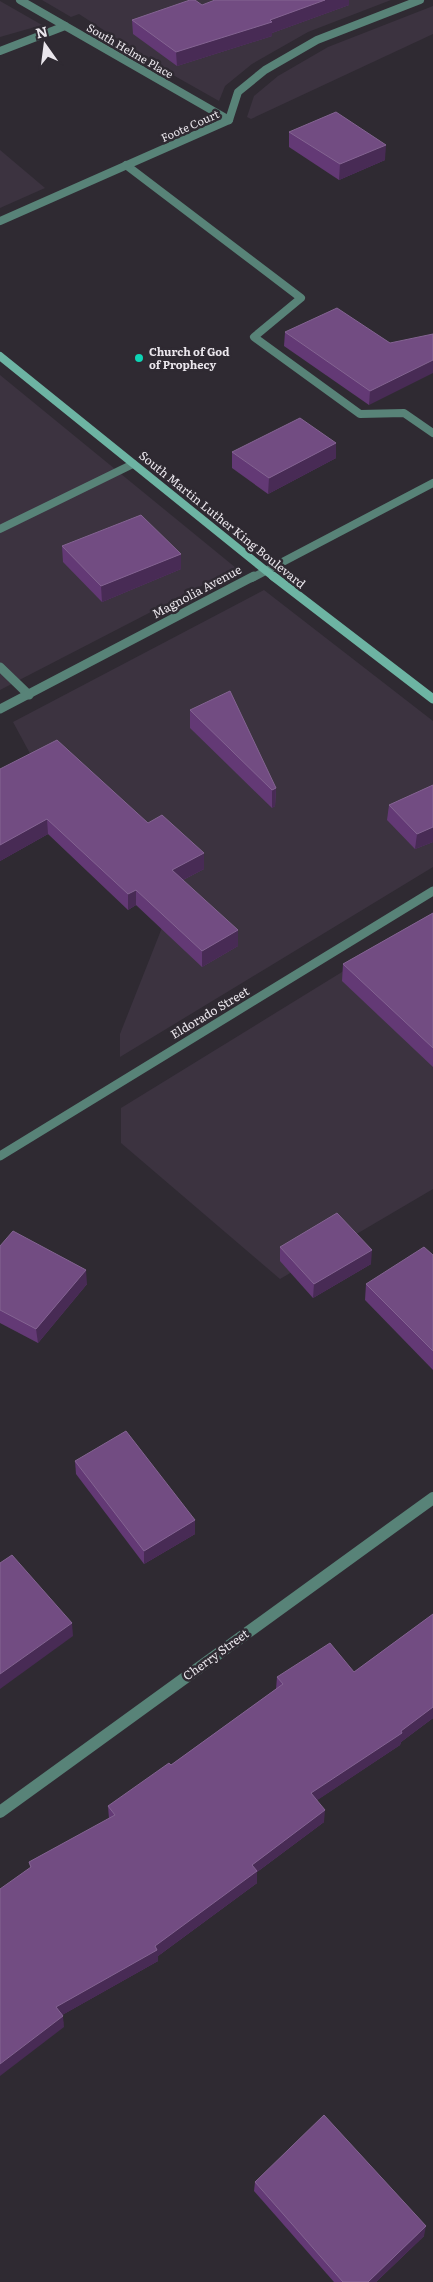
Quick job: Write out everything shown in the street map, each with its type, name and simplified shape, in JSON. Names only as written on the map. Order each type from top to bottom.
[{"type":"street","name":"South Helme Place","points":[[20,0],[229,120]]},
{"type":"street","name":"Foote Court","points":[[0,221],[229,120],[238,92],[265,70],[317,40],[420,0]]},
{"type":"street","points":[[0,51],[65,26]]},
{"type":"street","points":[[126,165],[301,298],[254,337],[360,414],[404,413],[433,433]]},
{"type":"street","name":"South Martin Luther King Boulevard","points":[[0,356],[266,571],[433,699]]},
{"type":"street","points":[[0,530],[133,464]]},
{"type":"street","name":"Magnolia Avenue","points":[[0,710],[433,484]]},
{"type":"street","points":[[0,667],[28,695]]},
{"type":"street","name":"Eldorado Street","points":[[0,1156],[433,891]]},
{"type":"street","name":"Cherry Street","points":[[0,1812],[433,1498]]},
{"type":"shaded area","points":[[42,0],[391,0],[308,32],[252,64],[225,86],[219,101],[173,75],[79,14],[71,17]]},
{"type":"shaded area","points":[[0,1],[42,25],[0,37]]},
{"type":"shaded area","points":[[433,6],[433,34],[251,119],[247,117],[254,96],[278,76],[328,47]]},
{"type":"shaded area","points":[[0,150],[45,188],[0,208]]},
{"type":"shaded area","points":[[0,375],[236,568],[0,690]]},
{"type":"shaded area","points":[[264,590],[433,721],[433,867],[120,1057],[120,1034],[169,910],[86,857],[13,722]]},
{"type":"shaded area","points":[[433,916],[433,1189],[280,1279],[121,1143],[121,1108]]},
{"type":"building","points":[[190,0],[195,0],[202,5],[215,0],[325,0],[270,20],[272,22],[176,52],[132,20]]},
{"type":"building","points":[[336,112],[386,145],[340,164],[289,132]]},
{"type":"building","points":[[337,308],[390,343],[433,334],[433,360],[370,391],[285,332]]},
{"type":"building","points":[[300,418],[336,443],[269,478],[232,452]]},
{"type":"building","points":[[141,515],[181,554],[101,586],[62,546]]},
{"type":"building","points":[[230,691],[276,788],[272,790],[190,710]]},
{"type":"building","points":[[57,740],[148,823],[162,815],[204,853],[172,870],[238,930],[202,951],[136,890],[128,894],[47,819],[0,845],[0,769]]},
{"type":"building","points":[[433,785],[433,827],[417,834],[389,805]]},
{"type":"building","points":[[433,913],[433,1048],[343,964]]},
{"type":"building","points":[[337,1213],[372,1250],[314,1284],[280,1247]]},
{"type":"building","points":[[13,1231],[86,1270],[36,1329],[0,1310],[0,1246]]},
{"type":"building","points":[[424,1247],[433,1255],[433,1351],[366,1284]]},
{"type":"building","points":[[126,1431],[195,1520],[144,1551],[75,1461]]},
{"type":"building","points":[[12,1555],[72,1623],[0,1674],[0,1563]]},
{"type":"building","points":[[433,1614],[433,1707],[401,1731],[402,1733],[311,1793],[325,1810],[252,1865],[257,1871],[155,1946],[157,1950],[56,2007],[63,2016],[0,2064],[0,1889],[31,1867],[29,1862],[115,1815],[108,1806],[169,1763],[171,1765],[283,1684],[277,1677],[330,1643],[354,1672]]},
{"type":"building","points":[[324,2115],[426,2226],[368,2282],[343,2282],[255,2182]]},
{"type":"place","name":"Church of God of Prophecy","points":[[139,358]]}]
